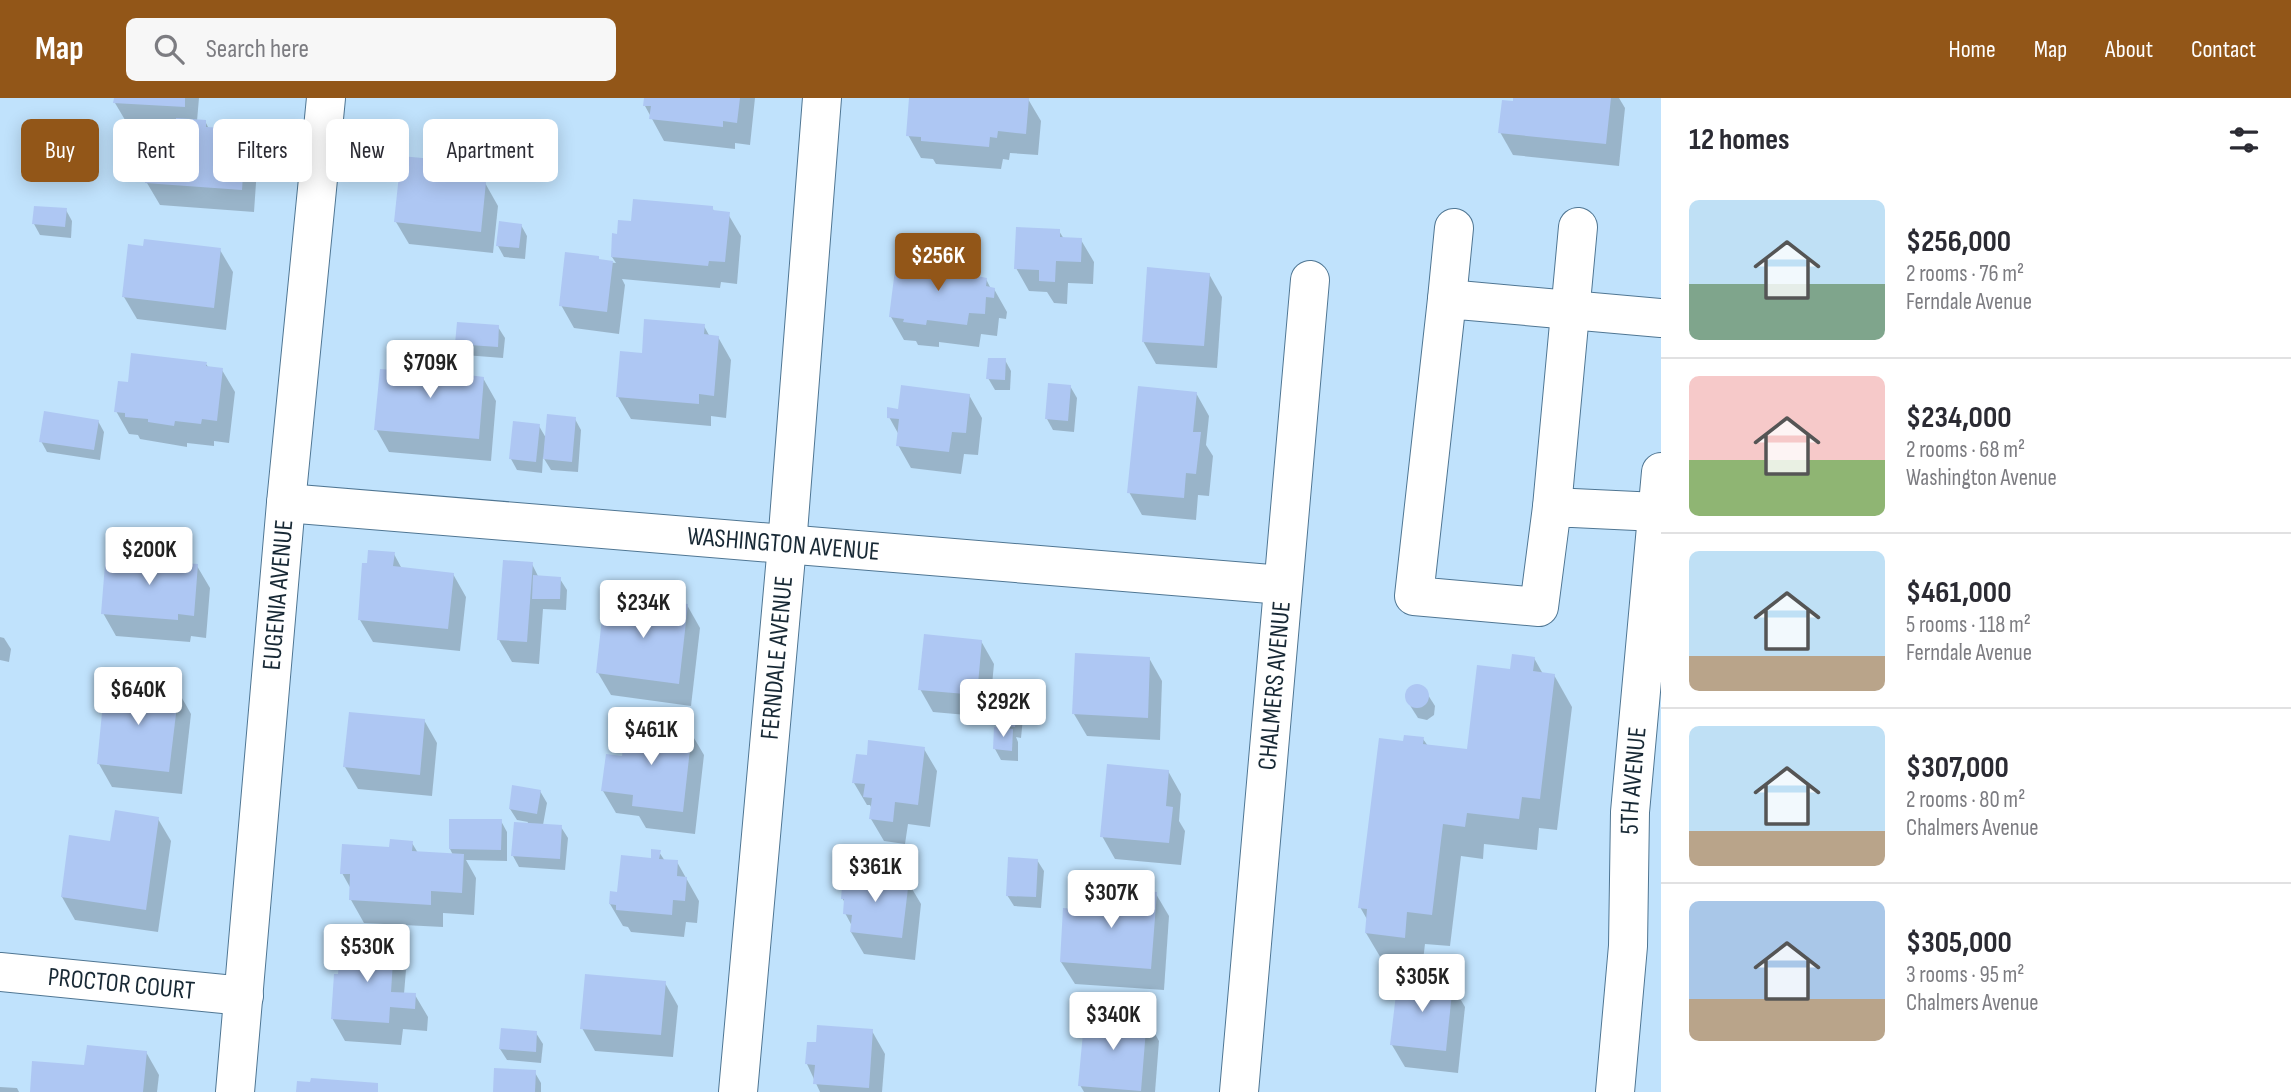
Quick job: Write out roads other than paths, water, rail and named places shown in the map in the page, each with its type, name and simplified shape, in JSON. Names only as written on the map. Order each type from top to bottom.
[{"type":"street","name":"EUGENIA AVENUE","points":[[235,1092],[286,503],[326,98]]},
{"type":"street","name":"FERNDALE AVENUE","points":[[738,1092],[787,545],[822,98]]},
{"type":"street","points":[[1454,228],[1414,596],[1539,607],[1552,507],[1578,227]]},
{"type":"street","name":"CHALMERS AVENUE","points":[[1238,1092],[1310,279]]},
{"type":"street","points":[[1447,299],[1661,318]]},
{"type":"street","name":"5TH AVENUE","points":[[1615,1092],[1628,946],[1630,812],[1661,472]]},
{"type":"street","name":"WASHINGTON AVENUE","points":[[286,503],[1282,585]]},
{"type":"street","points":[[1552,507],[1657,512]]},
{"type":"street","name":"PROCTOR COURT","points":[[0,972],[243,996]]}]
